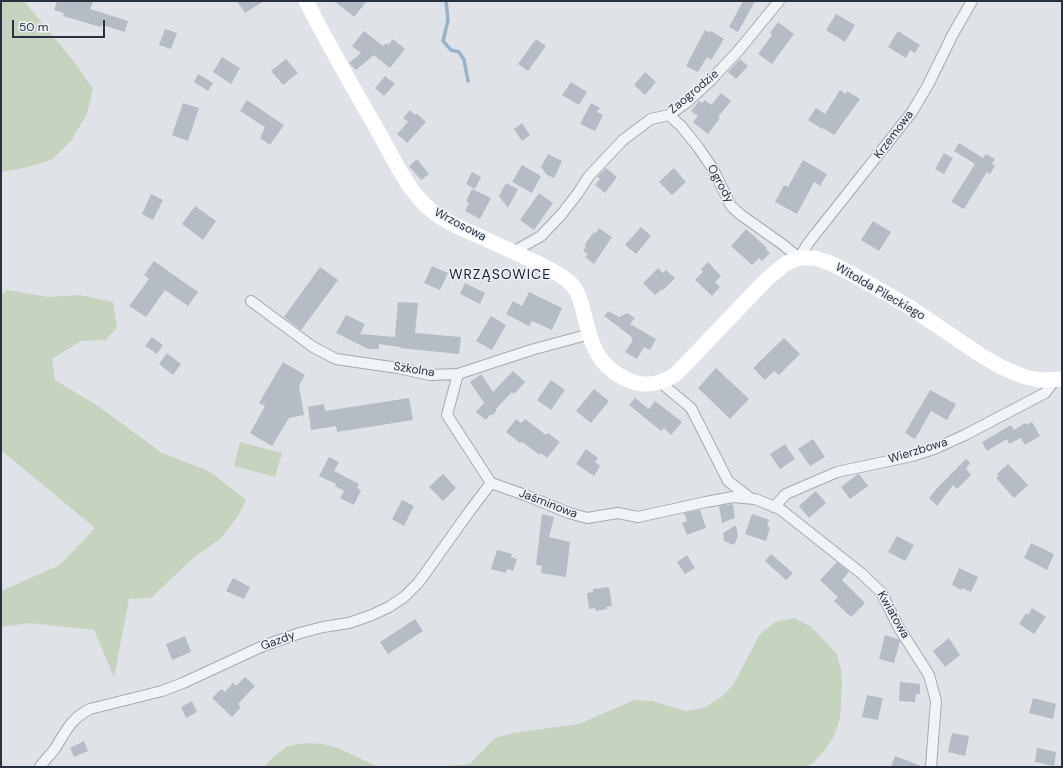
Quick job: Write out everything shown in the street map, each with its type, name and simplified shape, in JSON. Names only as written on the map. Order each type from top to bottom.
[{"type":"street","name":"Wrzosowa","points":[[306,1],[332,53],[410,187],[422,201],[444,219],[556,272],[569,281],[580,299],[590,334],[598,356],[603,364],[611,371],[639,384],[649,385],[661,383]]},
{"type":"street","name":"Zaogrodzie","points":[[514,252],[540,236],[561,215],[589,176],[622,140],[651,120],[668,115],[686,103],[710,81],[744,44],[780,1]]},
{"type":"street","name":"Krzemowa","points":[[799,258],[809,242],[912,112],[928,85],[953,34],[972,1]]},
{"type":"street","name":"Ogrody","points":[[668,115],[681,126],[698,147],[713,169],[731,206],[799,258]]},
{"type":"street","name":"Witolda Pileckiego","points":[[661,383],[684,367],[776,270],[799,258],[814,258],[828,262],[852,274],[908,306],[982,356],[1001,367],[1025,377],[1042,380],[1059,379]]},
{"type":"street","name":"Szkolna","points":[[251,301],[313,347],[336,359],[398,368],[430,375],[458,374],[531,350],[590,334]]},
{"type":"street","points":[[458,374],[447,415],[491,483]]},
{"type":"street","name":"Wierzbowa","points":[[774,507],[786,494],[837,472],[912,456],[934,449],[965,435],[1045,393],[1059,379]]},
{"type":"street","points":[[661,383],[691,408],[728,481],[750,498]]},
{"type":"street","name":"Jaśminowa","points":[[491,483],[569,513],[587,518],[618,513],[638,517],[733,497],[755,499],[774,507]]},
{"type":"street","name":"Gazdy","points":[[40,767],[53,751],[70,724],[81,714],[90,709],[176,686],[210,672],[263,646],[300,633],[323,627],[349,623],[389,607],[404,597],[420,582],[491,483]]},
{"type":"street","name":"Kwiatowa","points":[[774,507],[780,509],[862,574],[881,592],[899,628],[928,675],[936,701],[931,767]]},
{"type":"green space","points":[[1,1],[24,1],[76,64],[93,89],[87,114],[71,141],[51,160],[24,168],[1,172]]},
{"type":"green space","points":[[6,290],[48,297],[80,295],[113,302],[117,327],[106,340],[81,341],[52,359],[55,380],[98,406],[162,453],[209,471],[246,500],[238,516],[221,538],[191,560],[151,598],[129,599],[114,677],[94,630],[30,623],[1,627],[1,591],[60,565],[95,528],[1,450],[1,296]]},
{"type":"green space","points":[[240,442],[282,453],[275,477],[234,466]]},
{"type":"green space","points":[[794,618],[810,626],[836,653],[841,669],[842,685],[840,719],[834,736],[825,750],[813,763],[805,767],[437,767],[470,764],[495,738],[513,733],[579,724],[634,700],[652,701],[686,711],[704,708],[720,698],[733,685],[760,634],[775,622]]},
{"type":"green space","points":[[305,743],[323,744],[340,749],[378,767],[264,767],[273,757],[288,746]]},
{"type":"building","points":[[57,1],[93,1],[90,9],[128,21],[125,32],[63,16],[64,13],[54,10]]},
{"type":"building","points":[[237,1],[264,1],[245,13]]},
{"type":"building","points":[[334,1],[367,1],[354,17]]},
{"type":"building","points":[[743,1],[755,1],[738,32],[729,27]]},
{"type":"building","points":[[836,14],[855,25],[845,42],[826,30]]},
{"type":"building","points":[[778,22],[794,34],[772,64],[758,54],[772,35],[770,33]]},
{"type":"building","points":[[165,29],[177,33],[171,49],[159,45]]},
{"type":"building","points":[[705,30],[710,33],[711,31],[724,39],[711,60],[707,57],[698,72],[686,66]]},
{"type":"building","points":[[364,31],[383,46],[386,43],[388,45],[393,39],[405,49],[390,68],[374,55],[356,70],[349,63],[361,53],[352,46]]},
{"type":"building","points":[[898,31],[920,45],[915,53],[910,50],[906,58],[888,47]]},
{"type":"building","points":[[536,39],[546,46],[528,71],[518,64]]},
{"type":"building","points":[[222,57],[240,68],[231,84],[213,72]]},
{"type":"building","points":[[286,59],[298,73],[283,85],[271,71]]},
{"type":"building","points":[[740,59],[748,66],[736,79],[728,72]]},
{"type":"building","points":[[645,72],[656,82],[645,95],[634,85]]},
{"type":"building","points":[[198,74],[213,83],[208,91],[194,82]]},
{"type":"building","points":[[385,76],[395,84],[384,96],[375,88]]},
{"type":"building","points":[[571,82],[587,92],[579,105],[562,95]]},
{"type":"building","points":[[840,90],[846,94],[847,91],[860,99],[834,135],[808,120],[816,108],[825,114]]},
{"type":"building","points":[[721,93],[731,101],[718,117],[720,118],[708,134],[693,122],[698,116],[691,111],[699,101],[702,103],[705,100],[711,105]]},
{"type":"building","points":[[247,100],[284,125],[270,145],[260,138],[265,127],[240,111]]},
{"type":"building","points":[[183,103],[199,108],[188,141],[172,135]]},
{"type":"building","points":[[591,103],[600,108],[597,112],[603,115],[595,131],[580,124]]},
{"type":"building","points":[[410,110],[426,122],[407,143],[397,134],[408,122],[403,118]]},
{"type":"building","points":[[522,123],[530,135],[522,141],[514,129]]},
{"type":"building","points":[[959,143],[983,158],[986,154],[995,159],[992,164],[995,166],[990,174],[987,172],[964,209],[951,202],[975,164],[954,151]]},
{"type":"building","points":[[944,153],[953,158],[944,174],[935,169]]},
{"type":"building","points":[[548,154],[562,161],[554,178],[547,175],[541,167]]},
{"type":"building","points":[[417,159],[429,174],[421,180],[409,166]]},
{"type":"building","points":[[803,160],[827,174],[820,186],[814,182],[797,214],[775,202],[784,185],[788,187]]},
{"type":"building","points":[[522,165],[541,176],[532,193],[512,182]]},
{"type":"building","points":[[606,168],[617,177],[605,193],[595,185],[600,179],[597,177]]},
{"type":"building","points":[[674,168],[686,182],[672,195],[659,182]]},
{"type":"building","points":[[472,172],[481,177],[475,189],[466,184]]},
{"type":"building","points":[[506,183],[518,189],[508,208],[499,196]]},
{"type":"building","points":[[472,189],[491,198],[480,219],[465,211],[469,203],[466,201]]},
{"type":"building","points":[[539,193],[553,203],[534,230],[520,220]]},
{"type":"building","points":[[151,194],[163,200],[153,220],[142,214]]},
{"type":"building","points":[[195,206],[216,221],[203,240],[182,224]]},
{"type":"building","points":[[873,221],[891,232],[879,251],[861,240]]},
{"type":"building","points":[[641,227],[651,236],[636,254],[625,245]]},
{"type":"building","points":[[599,228],[612,237],[594,264],[585,257],[588,254],[583,251],[586,246],[585,244]]},
{"type":"building","points":[[746,229],[767,248],[766,250],[770,253],[762,261],[759,258],[752,265],[731,246]]},
{"type":"building","points":[[154,261],[198,292],[188,306],[165,290],[146,317],[129,306],[149,279],[144,275]]},
{"type":"building","points":[[708,262],[721,276],[715,282],[720,287],[712,296],[695,280],[703,272],[701,269]]},
{"type":"building","points":[[432,266],[448,273],[440,290],[424,283]]},
{"type":"building","points":[[320,267],[338,280],[301,330],[284,317]]},
{"type":"building","points":[[658,268],[663,273],[666,270],[675,278],[663,290],[662,289],[655,295],[643,283]]},
{"type":"building","points":[[465,283],[485,293],[480,304],[460,294]]},
{"type":"building","points":[[529,292],[562,308],[552,330],[532,321],[529,326],[506,314],[513,301],[522,306]]},
{"type":"building","points":[[398,302],[418,303],[415,333],[461,337],[459,354],[400,348],[379,344],[379,349],[368,349],[336,333],[346,315],[365,324],[360,334],[395,337]]},
{"type":"building","points":[[608,311],[619,317],[627,313],[635,318],[630,324],[656,339],[650,350],[644,347],[637,359],[625,352],[633,340],[631,339],[632,337],[604,316]]},
{"type":"building","points":[[491,316],[506,325],[492,350],[476,341]]},
{"type":"building","points":[[152,337],[163,345],[157,354],[145,346]]},
{"type":"building","points":[[784,338],[800,354],[779,375],[774,371],[765,380],[753,368]]},
{"type":"building","points":[[167,353],[181,364],[173,375],[159,364]]},
{"type":"building","points":[[283,362],[305,375],[299,386],[304,415],[289,418],[272,446],[250,433],[265,406],[259,403]]},
{"type":"building","points":[[716,368],[749,399],[730,419],[698,388]]},
{"type":"building","points":[[513,371],[525,382],[514,394],[512,392],[496,409],[493,415],[490,415],[486,420],[476,412],[484,403],[470,382],[481,374],[493,392]]},
{"type":"building","points":[[551,380],[565,390],[551,410],[537,400]]},
{"type":"building","points":[[594,389],[609,401],[591,423],[576,411]]},
{"type":"building","points":[[930,390],[956,404],[947,420],[931,411],[915,439],[905,433]]},
{"type":"building","points":[[409,398],[413,420],[337,432],[336,426],[311,430],[308,407],[324,404],[325,411]]},
{"type":"building","points":[[635,398],[649,409],[655,401],[682,422],[671,435],[664,428],[661,431],[629,405]]},
{"type":"building","points":[[516,419],[521,423],[525,419],[546,435],[548,433],[560,442],[547,458],[541,453],[540,455],[522,442],[520,443],[506,432]]},
{"type":"building","points":[[1032,422],[1040,436],[1025,445],[1021,438],[1009,444],[1007,439],[987,451],[982,442],[1011,425],[1014,430],[1025,423],[1026,425]]},
{"type":"building","points":[[813,439],[825,457],[810,466],[798,449]]},
{"type":"building","points":[[785,444],[795,459],[780,469],[770,454]]},
{"type":"building","points":[[586,449],[598,458],[595,462],[600,466],[594,476],[576,464]]},
{"type":"building","points":[[329,457],[339,462],[334,471],[359,484],[357,488],[361,490],[354,505],[340,498],[344,491],[335,486],[336,484],[319,476]]},
{"type":"building","points":[[966,459],[970,463],[966,469],[971,475],[957,489],[953,485],[937,506],[929,498]]},
{"type":"building","points":[[1008,464],[1028,485],[1014,498],[996,478],[999,476],[997,474]]},
{"type":"building","points":[[443,474],[456,488],[443,501],[429,487]]},
{"type":"building","points":[[858,474],[868,486],[850,499],[841,487]]},
{"type":"building","points":[[816,491],[826,503],[809,518],[799,506]]},
{"type":"building","points":[[402,500],[414,506],[404,526],[392,519]]},
{"type":"building","points":[[733,504],[735,518],[722,523],[719,506]]},
{"type":"building","points":[[700,510],[706,528],[687,535],[682,523],[687,521],[684,513]]},
{"type":"building","points":[[542,514],[554,517],[549,537],[570,542],[566,577],[541,573],[542,566],[536,565]]},
{"type":"building","points":[[752,514],[769,520],[767,526],[770,527],[766,541],[745,534]]},
{"type":"building","points":[[736,525],[738,536],[734,545],[724,541],[723,533]]},
{"type":"building","points":[[897,536],[914,545],[905,561],[888,552]]},
{"type":"building","points":[[1031,543],[1054,554],[1047,570],[1024,558]]},
{"type":"building","points":[[497,550],[512,554],[511,557],[517,559],[513,571],[507,569],[506,573],[491,569]]},
{"type":"building","points":[[771,554],[793,573],[786,580],[765,561]]},
{"type":"building","points":[[687,555],[695,568],[685,574],[677,562]]},
{"type":"building","points":[[837,562],[849,572],[842,580],[865,603],[851,617],[834,601],[838,597],[820,580]]},
{"type":"building","points":[[959,568],[978,577],[971,592],[962,588],[961,590],[952,585]]},
{"type":"building","points":[[233,578],[250,587],[244,599],[226,591]]},
{"type":"building","points":[[609,587],[612,606],[606,607],[607,609],[596,611],[595,608],[589,609],[587,593],[593,592],[593,589]]},
{"type":"building","points":[[1032,608],[1046,617],[1034,634],[1019,624],[1026,613],[1028,615]]},
{"type":"building","points":[[415,619],[423,631],[388,654],[380,642]]},
{"type":"building","points":[[885,635],[900,641],[894,663],[879,659]]},
{"type":"building","points":[[185,636],[191,652],[172,660],[166,644]]},
{"type":"building","points":[[949,638],[960,655],[945,667],[933,651]]},
{"type":"building","points":[[245,677],[255,686],[238,704],[241,707],[232,717],[212,698],[221,689],[225,692],[233,683],[236,686]]},
{"type":"building","points":[[900,682],[920,684],[920,694],[916,694],[915,702],[899,701]]},
{"type":"building","points":[[867,695],[883,698],[878,720],[862,717]]},
{"type":"building","points":[[1033,698],[1056,704],[1053,719],[1029,713]]},
{"type":"building","points":[[192,701],[197,712],[186,718],[181,707]]},
{"type":"building","points":[[952,733],[969,736],[965,756],[948,752]]},
{"type":"building","points":[[84,741],[88,751],[74,757],[70,748]]},
{"type":"building","points":[[1037,748],[1056,752],[1054,766],[1035,762]]},
{"type":"building","points":[[895,756],[921,766],[921,767],[891,767]]},
{"type":"waterway","points":[[446,1],[448,20],[443,41],[451,50],[459,52],[464,60],[468,81]]},
{"type":"district","name":"WRZĄSOWICE","points":[[500,275]]}]
